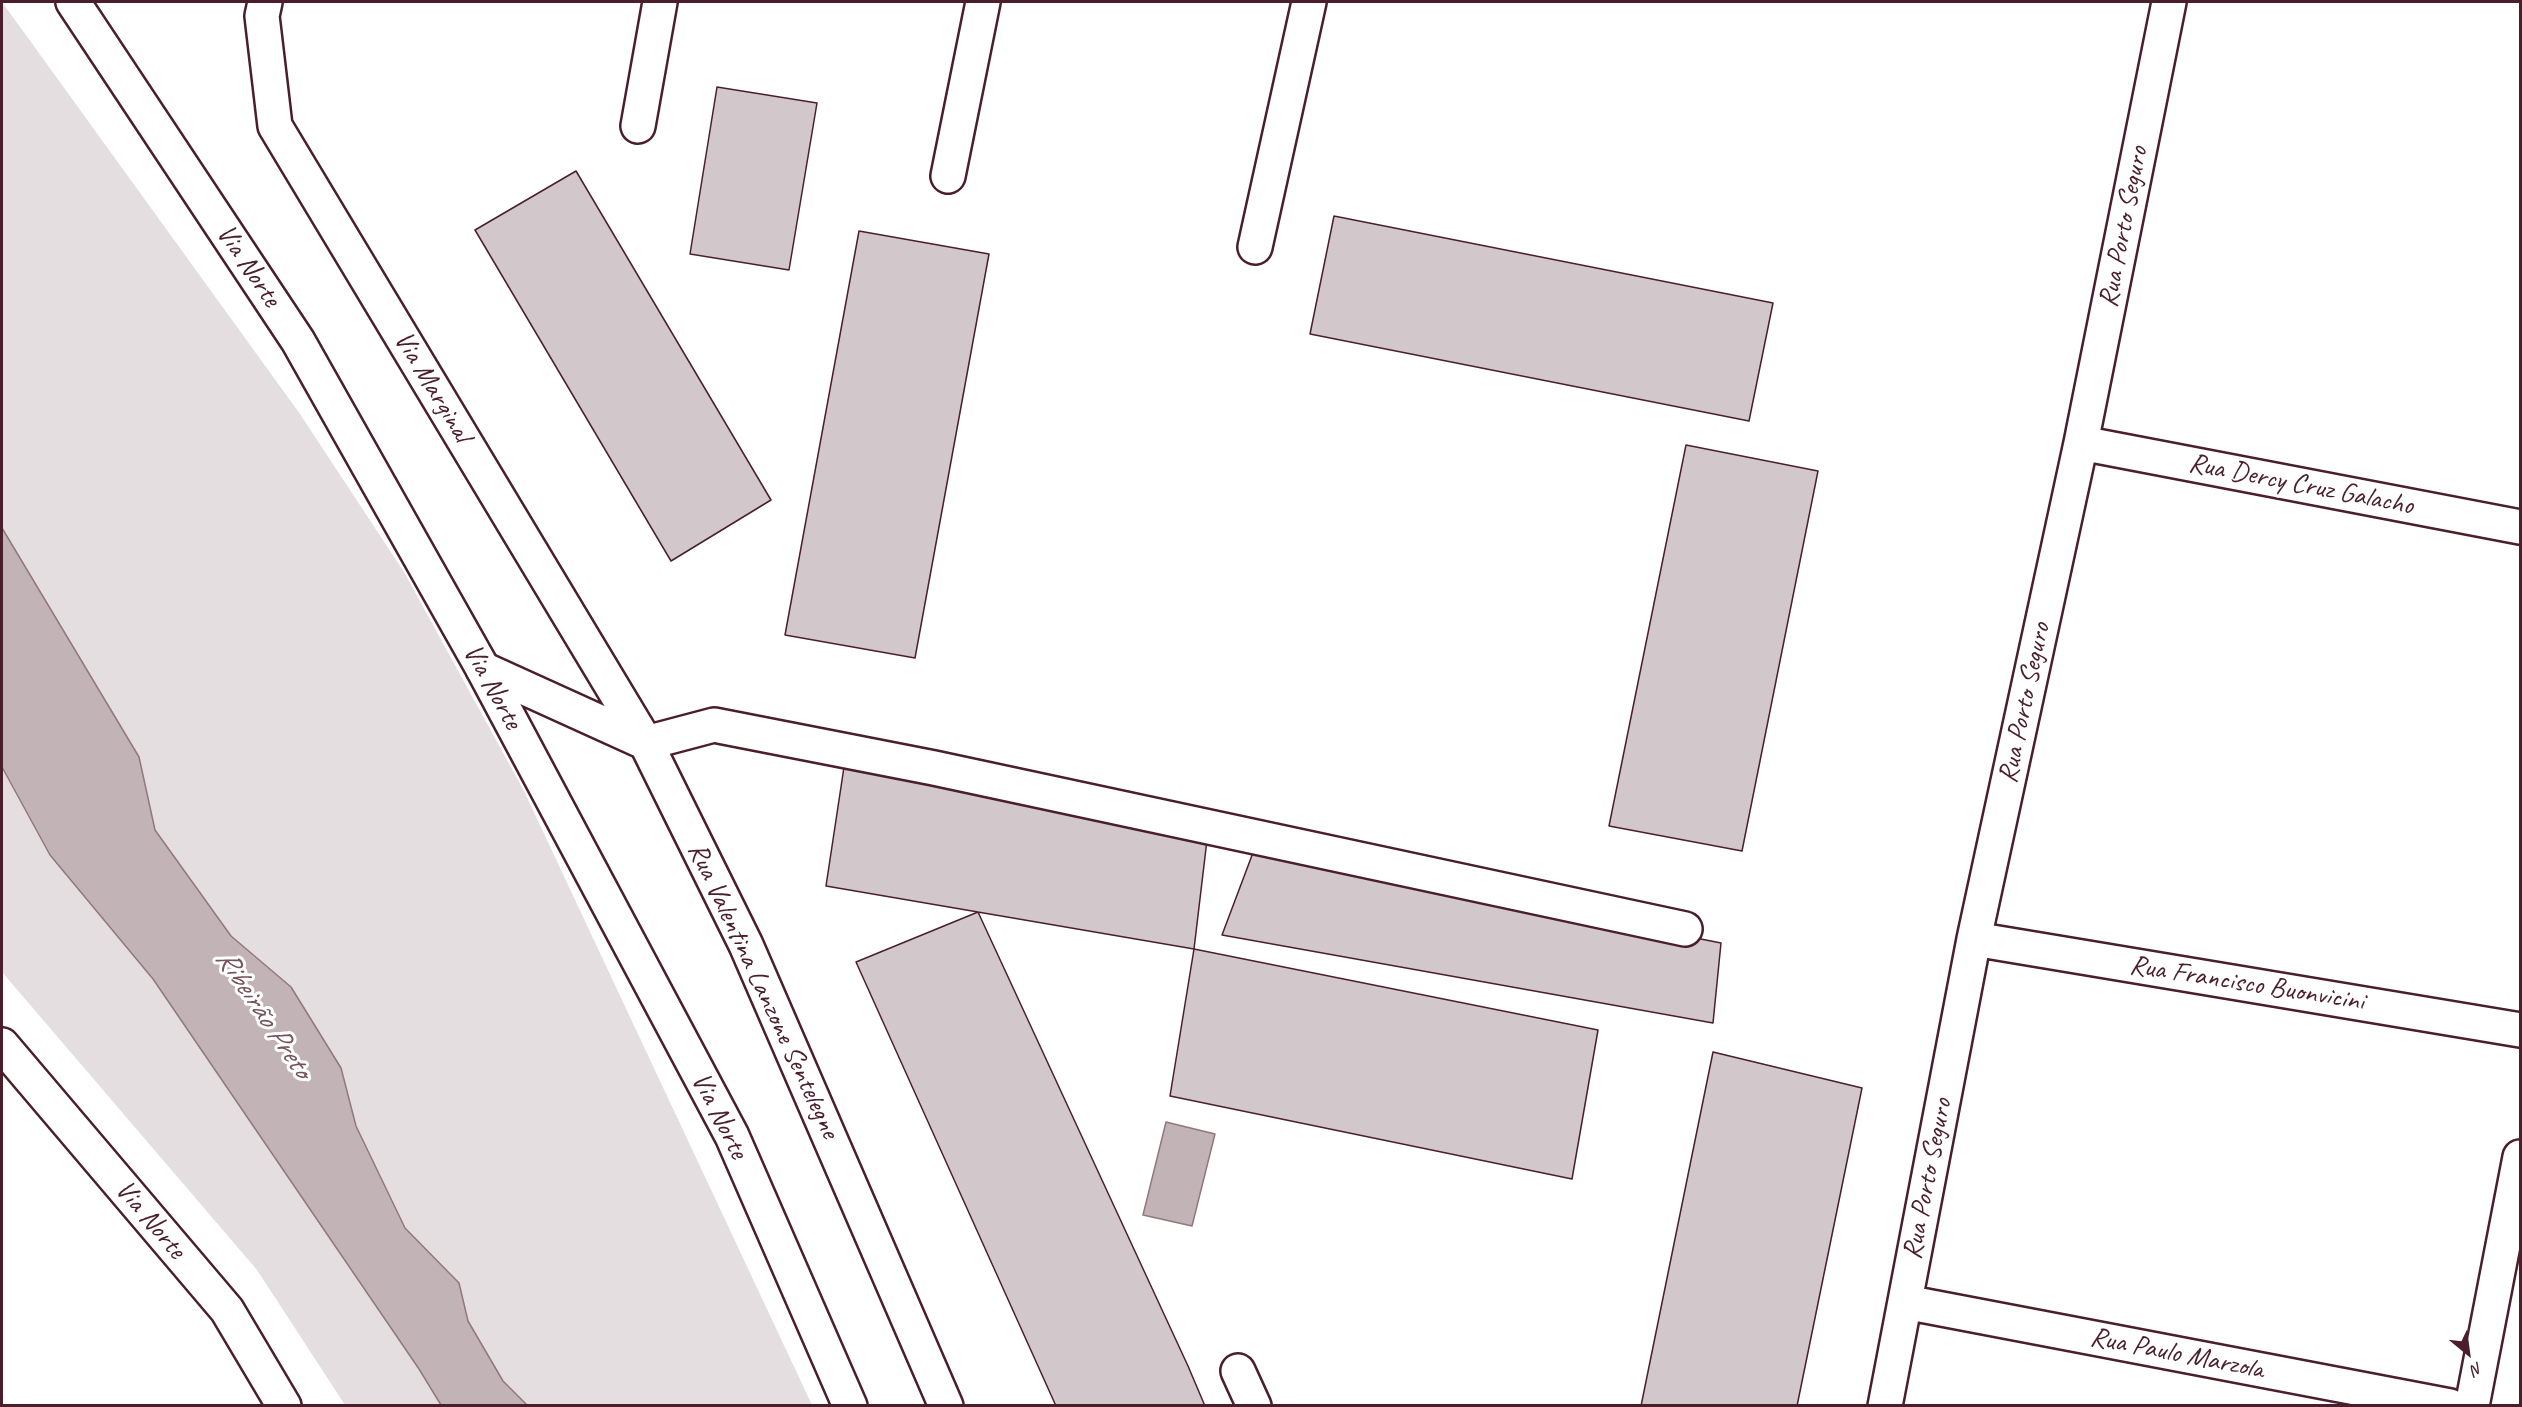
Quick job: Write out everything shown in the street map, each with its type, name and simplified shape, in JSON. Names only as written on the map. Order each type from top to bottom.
[{"type":"street","name":"Via Norte","points":[[73,2],[298,341],[483,669],[732,1136],[850,1406]]},
{"type":"street","points":[[638,126],[660,2]]},
{"type":"street","points":[[948,176],[983,2]]},
{"type":"street","points":[[1256,247],[1309,2]]},
{"type":"street","name":"Rua Porto Seguro","points":[[1885,1406],[1974,939],[2081,443],[2169,2]]},
{"type":"street","name":"Via Marginal","points":[[263,9],[275,126],[646,743]]},
{"type":"street","name":"Rua Dercy Cruz Galacho","points":[[2081,443],[2520,527]]},
{"type":"street","points":[[483,669],[646,743],[714,724],[934,768],[1685,929]]},
{"type":"street","name":"Rua Valentina Lanzone Sentelegne","points":[[646,743],[746,945],[946,1406]]},
{"type":"street","name":"Rua Francisco Buonvicini","points":[[1974,939],[2520,1030]]},
{"type":"street","name":"Via Norte","points":[[2,1045],[227,1310],[284,1406]]},
{"type":"street","points":[[2472,1406],[2520,1157]]},
{"type":"street","name":"Rua Paulo Marzola","points":[[1905,1302],[2450,1406]]},
{"type":"street","points":[[1238,1371],[1254,1406]]},
{"type":"shaded area","points":[[2,2],[300,414],[404,572],[524,791],[812,1405],[527,1405],[503,1381],[468,1321],[459,1283],[405,1228],[356,1126],[341,1068],[291,987],[231,936],[155,830],[139,757],[2,528]]},
{"type":"shaded area","points":[[2,767],[50,855],[153,979],[419,1369],[441,1405],[345,1405],[257,1270],[2,972]]},
{"type":"water","name":"Ribeirão Preto","points":[[2,528],[139,757],[155,830],[231,936],[291,987],[341,1068],[356,1126],[405,1228],[459,1283],[468,1321],[503,1381],[527,1405],[441,1405],[419,1369],[153,979],[50,855],[2,767]]},
{"type":"water","points":[[1166,1122],[1215,1134],[1192,1226],[1143,1215]]},
{"type":"building","points":[[717,87],[817,103],[789,270],[690,254]]},
{"type":"building","points":[[576,171],[771,500],[671,561],[475,230]]},
{"type":"building","points":[[1334,216],[1773,303],[1749,421],[1310,334]]},
{"type":"building","points":[[859,231],[989,254],[915,658],[785,635]]},
{"type":"building","points":[[1686,445],[1818,471],[1742,851],[1609,826]]},
{"type":"building","points":[[844,767],[907,774],[1207,840],[1194,949],[826,886]]},
{"type":"building","points":[[1254,850],[1721,943],[1713,1023],[1222,935]]},
{"type":"building","points":[[978,912],[1205,1406],[1056,1406],[856,962]]},
{"type":"building","points":[[1194,949],[1598,1030],[1572,1179],[1170,1096]]},
{"type":"building","points":[[1713,1052],[1862,1088],[1797,1406],[1641,1406]]}]
